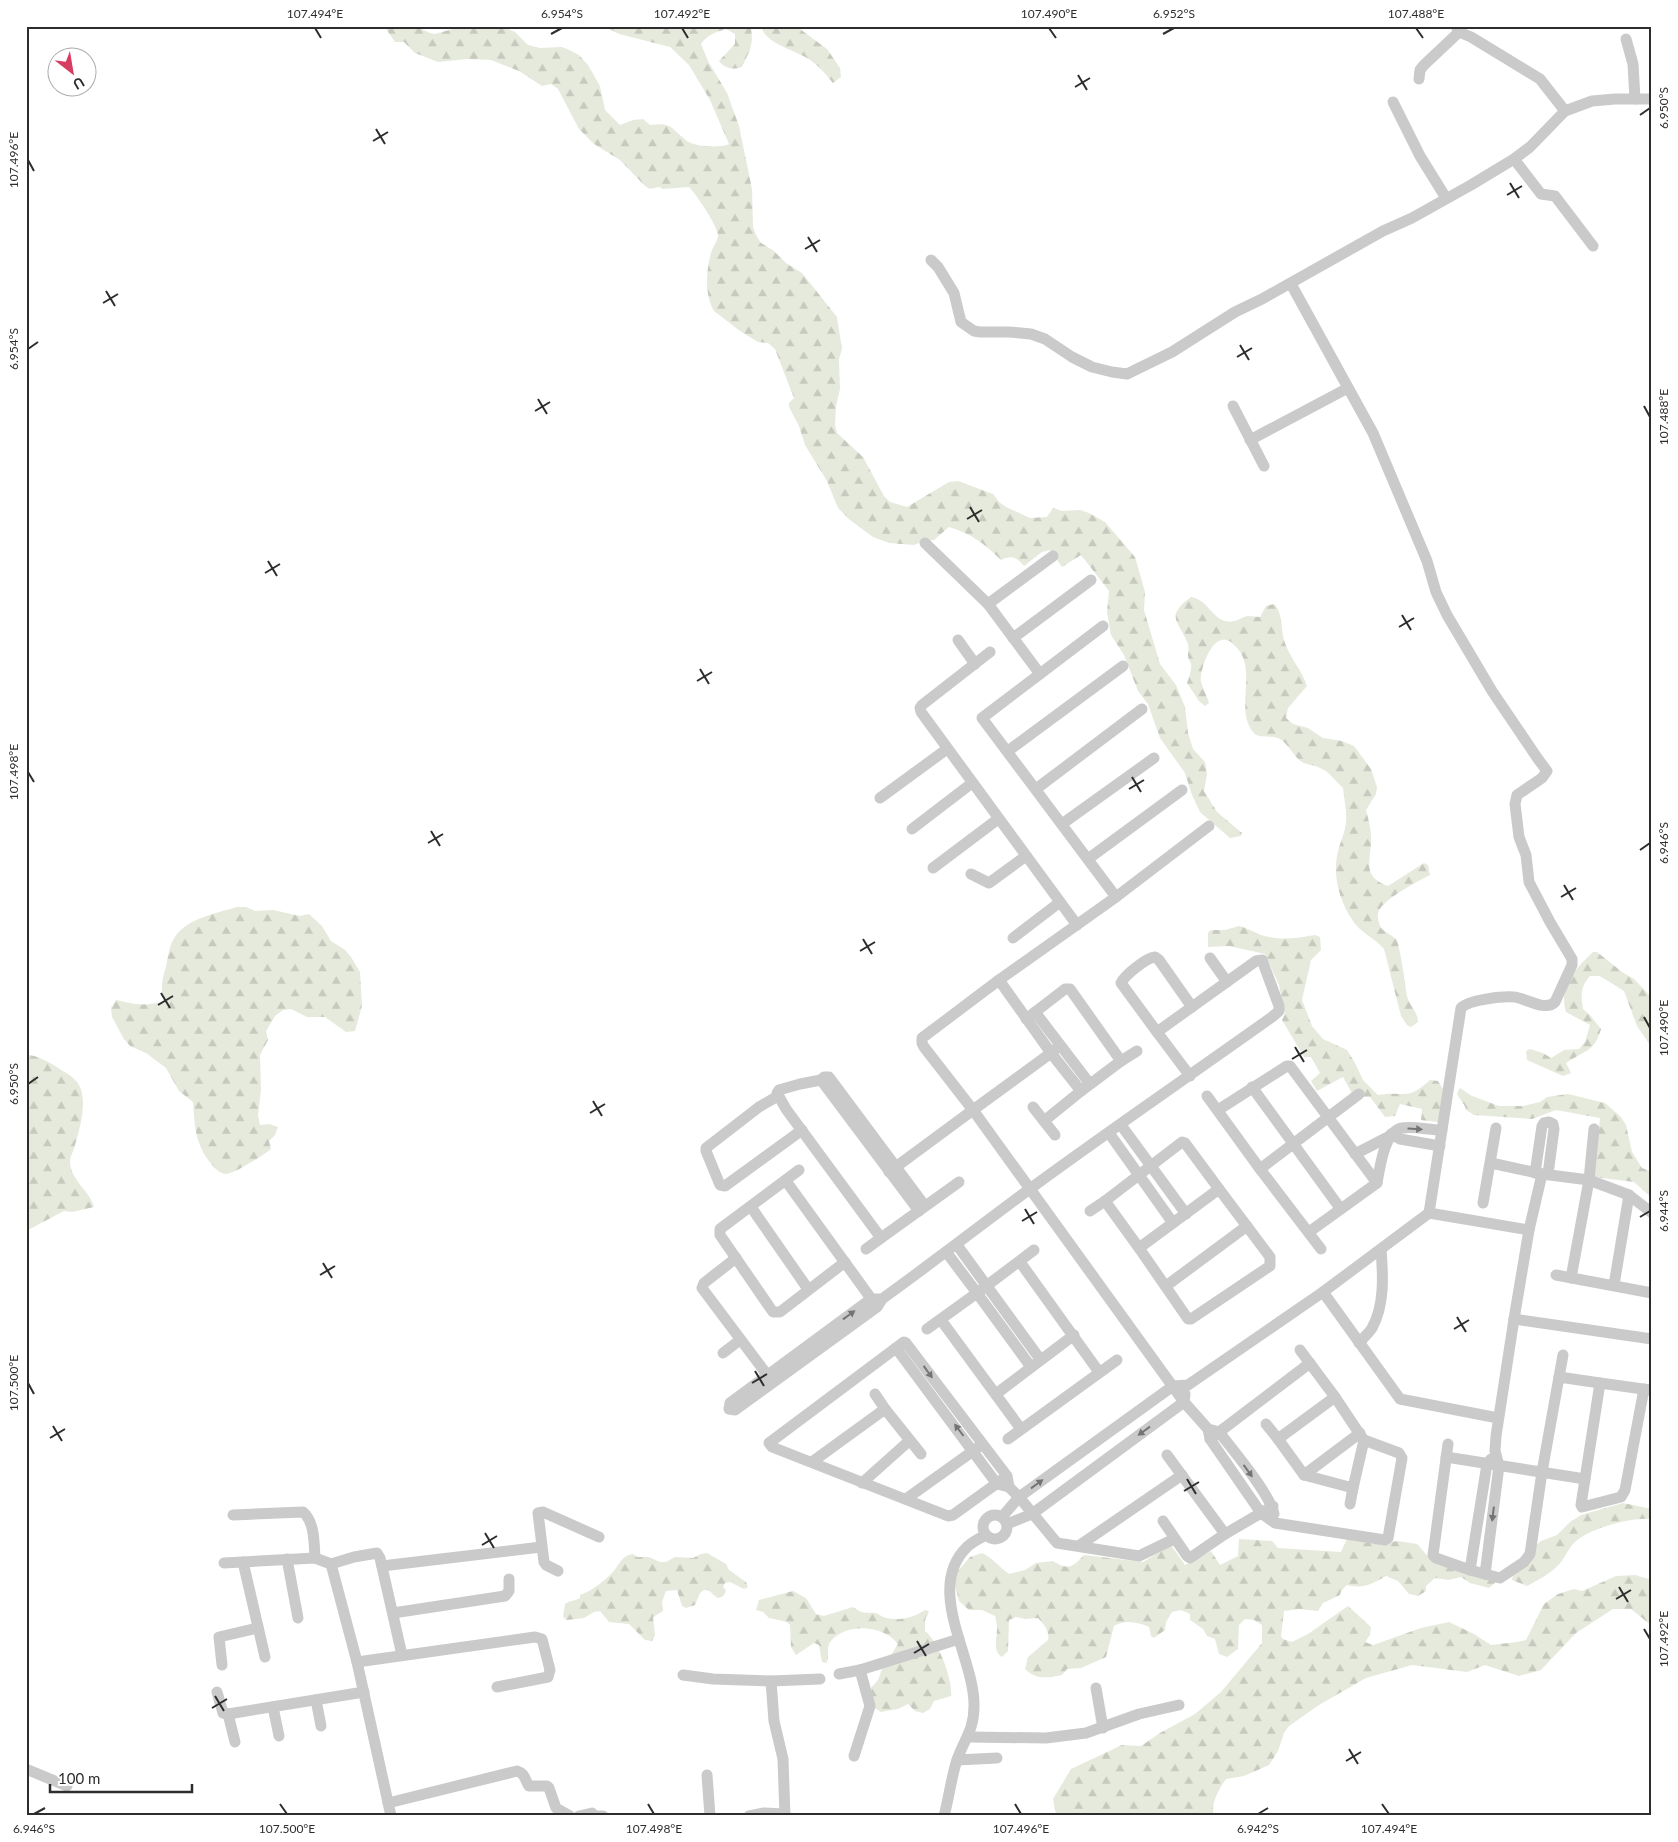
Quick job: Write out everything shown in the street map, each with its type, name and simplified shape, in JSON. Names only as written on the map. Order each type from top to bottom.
[{"type":"street","points":[[1419,79],[1420,70],[1424,64],[1458,29],[1540,80],[1565,111]]},
{"type":"street","points":[[1626,39],[1633,64],[1635,99]]},
{"type":"street","points":[[931,260],[938,267],[950,286],[956,299],[959,319],[969,328],[980,332],[1031,334],[1045,339],[1072,357],[1092,367],[1119,374],[1127,374],[1172,352],[1235,312],[1291,284],[1383,231],[1412,218],[1472,185],[1514,159],[1565,111],[1592,101],[1652,99]]},
{"type":"street","points":[[1393,102],[1420,156],[1446,198]]},
{"type":"street","points":[[1514,159],[1541,194],[1555,196],[1593,246]]},
{"type":"street","points":[[1188,1385],[1184,1402],[1032,1514],[1004,1520],[995,1515],[988,1518],[984,1523],[983,1529],[986,1535],[996,1539],[1005,1534],[1004,1520],[1019,1497],[1173,1386],[1188,1385],[1323,1292],[1429,1213],[1452,1069],[1454,1045],[1462,1005],[1495,998],[1514,997],[1545,1006],[1551,1005],[1555,1002],[1572,965],[1572,956],[1550,922],[1528,882],[1526,855],[1518,837],[1515,804],[1517,795],[1542,778],[1547,770],[1492,691],[1447,615],[1436,592],[1427,561],[1380,450],[1291,284]]},
{"type":"street","points":[[1250,440],[1348,388]]},
{"type":"street","points":[[1233,406],[1264,466]]},
{"type":"street","points":[[925,544],[988,604],[1040,674]]},
{"type":"street","points":[[988,604],[1053,556]]},
{"type":"street","points":[[1013,638],[1090,580]]},
{"type":"street","points":[[1103,626],[982,718],[1116,897]]},
{"type":"street","points":[[958,640],[975,664]]},
{"type":"street","points":[[990,652],[922,704],[921,712],[1077,924]]},
{"type":"street","points":[[1008,751],[1123,666]]},
{"type":"street","points":[[1036,789],[1142,709]]},
{"type":"street","points":[[880,798],[947,749]]},
{"type":"street","points":[[1062,824],[1154,758]]},
{"type":"street","points":[[912,829],[972,783]]},
{"type":"street","points":[[1088,859],[1182,790]]},
{"type":"street","points":[[932,868],[998,819]]},
{"type":"street","points":[[1209,826],[1116,897],[999,980],[922,1038],[922,1043],[1031,1188],[1184,1402],[1213,1433],[1272,1506],[1275,1523]]},
{"type":"street","points":[[971,874],[989,883],[1026,856]]},
{"type":"street","points":[[1013,938],[1060,902]]},
{"type":"street","points":[[1190,1076],[1121,982],[1124,977],[1149,958],[1154,957],[1159,960],[1192,1007]]},
{"type":"street","points":[[1210,958],[1227,982]]},
{"type":"street","points":[[736,1258],[704,1283],[702,1288],[770,1378],[957,1245],[1031,1188],[1272,1017],[1280,1009],[1262,960],[1256,961],[1157,1032]]},
{"type":"street","points":[[999,980],[1031,1015],[1085,1088]]},
{"type":"street","points":[[1031,1015],[1065,989],[1070,989],[1122,1061]]},
{"type":"street","points":[[892,1170],[1055,1049]]},
{"type":"street","points":[[1044,1121],[1085,1088],[1137,1051]]},
{"type":"street","points":[[1218,1110],[1284,1066],[1289,1066],[1376,1183]]},
{"type":"street","points":[[882,1238],[778,1096],[777,1093],[781,1089],[829,1077],[892,1170],[922,1208]]},
{"type":"street","points":[[1252,1087],[1340,1208]]},
{"type":"street","points":[[1260,1169],[1293,1142],[1359,1094]]},
{"type":"street","points":[[778,1096],[759,1107],[706,1148],[720,1185],[725,1186],[802,1130]]},
{"type":"street","points":[[1208,1096],[1260,1169],[1321,1249]]},
{"type":"street","points":[[1033,1107],[1055,1135]]},
{"type":"street","points":[[1121,1125],[1186,1214]]},
{"type":"street","points":[[1355,1154],[1390,1136],[1401,1128],[1442,1130]]},
{"type":"street","points":[[1483,1203],[1496,1128]]},
{"type":"street","points":[[1572,1278],[1589,1180],[1594,1130]]},
{"type":"street","points":[[1109,1133],[1173,1223]]},
{"type":"street","points":[[1390,1136],[1440,1146]]},
{"type":"street","points":[[1309,1232],[1376,1183],[1390,1136]]},
{"type":"street","points":[[1090,1210],[1105,1201],[1182,1142],[1185,1143],[1270,1256],[1270,1266],[1192,1319],[1188,1319],[1105,1201]]},
{"type":"street","points":[[1491,1163],[1542,1174],[1589,1180],[1629,1195],[1652,1213]]},
{"type":"street","points":[[799,1170],[719,1231],[773,1312],[780,1312],[845,1262]]},
{"type":"street","points":[[1485,1574],[1498,1418],[1529,1230],[1542,1174]]},
{"type":"street","points":[[786,1181],[845,1262],[877,1302]]},
{"type":"street","points":[[866,1249],[960,1182]]},
{"type":"street","points":[[1139,1248],[1219,1189]]},
{"type":"street","points":[[1614,1285],[1629,1195]]},
{"type":"street","points":[[751,1207],[808,1289]]},
{"type":"street","points":[[1429,1213],[1529,1230]]},
{"type":"street","points":[[1166,1286],[1247,1226]]},
{"type":"street","points":[[957,1245],[982,1290]]},
{"type":"street","points":[[1359,1342],[1372,1328],[1380,1304],[1383,1275],[1381,1249]]},
{"type":"street","points":[[927,1329],[1034,1250]]},
{"type":"street","points":[[947,1252],[982,1290],[1035,1363]]},
{"type":"street","points":[[1020,1262],[1099,1372]]},
{"type":"street","points":[[1556,1275],[1652,1292]]},
{"type":"street","points":[[1323,1292],[1400,1399],[1498,1418]]},
{"type":"street","points":[[1514,1319],[1652,1339]]},
{"type":"street","points":[[941,1320],[1021,1429]]},
{"type":"street","points":[[996,1394],[1074,1335]]},
{"type":"street","points":[[723,1353],[740,1340]]},
{"type":"street","points":[[1004,1482],[950,1516],[772,1447],[769,1443],[896,1348],[906,1343],[978,1448],[1004,1482],[1057,1543],[1080,1545],[1139,1556],[1174,1539]]},
{"type":"street","points":[[1213,1433],[1261,1513],[1275,1523],[1388,1539],[1402,1456],[1362,1436],[1300,1350]]},
{"type":"street","points":[[1448,1444],[1434,1556],[1470,1570],[1500,1578],[1530,1554],[1542,1472],[1563,1355]]},
{"type":"street","points":[[1008,1439],[1117,1360]]},
{"type":"street","points":[[1213,1433],[1310,1363]]},
{"type":"street","points":[[1559,1378],[1600,1383],[1648,1390],[1624,1494],[1621,1497],[1582,1508],[1584,1479],[1600,1383]]},
{"type":"street","points":[[875,1394],[909,1441],[921,1454]]},
{"type":"street","points":[[1278,1439],[1335,1397]]},
{"type":"street","points":[[812,1462],[885,1409]]},
{"type":"street","points":[[1266,1424],[1304,1475],[1353,1488]]},
{"type":"street","points":[[1304,1475],[1362,1436]]},
{"type":"street","points":[[1350,1504],[1362,1436]]},
{"type":"street","points":[[862,1483],[909,1441]]},
{"type":"street","points":[[906,1499],[978,1448]]},
{"type":"street","points":[[1168,1454],[1225,1534]]},
{"type":"street","points":[[1446,1457],[1584,1479]]},
{"type":"street","points":[[1470,1570],[1493,1465]]},
{"type":"street","points":[[1080,1545],[1182,1475]]},
{"type":"street","points":[[1163,1521],[1174,1539],[1190,1558],[1225,1534],[1272,1506]]},
{"type":"street","points":[[234,1515],[303,1512],[312,1526],[316,1558]]},
{"type":"street","points":[[558,1571],[546,1565],[541,1548],[538,1516],[540,1512],[599,1537]]},
{"type":"street","points":[[944,1816],[957,1760],[969,1737],[974,1719],[975,1705],[970,1677],[950,1608],[950,1590],[954,1563],[967,1546],[986,1535]]},
{"type":"street","points":[[382,1566],[541,1548]]},
{"type":"street","points":[[224,1563],[316,1558],[331,1564],[377,1553],[382,1566],[402,1655]]},
{"type":"street","points":[[287,1559],[298,1618]]},
{"type":"street","points":[[243,1562],[265,1657]]},
{"type":"street","points":[[331,1564],[357,1662],[390,1816]]},
{"type":"street","points":[[392,1613],[504,1596],[509,1591],[509,1579]]},
{"type":"street","points":[[222,1665],[219,1637],[258,1628]]},
{"type":"street","points":[[357,1662],[535,1637],[542,1639],[550,1670],[548,1677],[497,1687]]},
{"type":"street","points":[[840,1674],[860,1670],[959,1639]]},
{"type":"street","points":[[854,1756],[870,1706],[860,1670]]},
{"type":"street","points":[[683,1675],[713,1679],[770,1681],[820,1679]]},
{"type":"street","points":[[749,1816],[764,1813],[785,1815],[783,1759],[774,1721],[770,1681]]},
{"type":"street","points":[[1096,1688],[1103,1728]]},
{"type":"street","points":[[216,1692],[223,1713],[228,1714],[364,1692]]},
{"type":"street","points":[[316,1700],[321,1726]]},
{"type":"street","points":[[969,1737],[1046,1738],[1086,1733],[1139,1714],[1179,1705]]},
{"type":"street","points":[[273,1708],[279,1736]]},
{"type":"street","points":[[228,1714],[235,1742]]},
{"type":"street","points":[[957,1760],[998,1758]]},
{"type":"street","points":[[26,1769],[67,1786]]},
{"type":"street","points":[[388,1803],[517,1770],[522,1772],[529,1786],[547,1786],[550,1788],[556,1808],[570,1816]]},
{"type":"street","points":[[707,1775],[710,1816]]},
{"type":"street","points":[[579,1816],[592,1813],[593,1816],[603,1816]]},
{"type":"green space","points":[[384,26],[415,26],[435,34],[463,26],[501,26],[515,32],[528,45],[540,48],[562,47],[579,55],[588,65],[600,86],[605,110],[620,125],[633,120],[643,119],[650,125],[658,124],[671,127],[691,143],[702,146],[714,146],[729,144],[710,100],[689,65],[670,47],[619,34],[604,26],[751,26],[752,40],[750,50],[742,67],[729,68],[719,61],[735,44],[735,34],[726,29],[709,36],[701,44],[708,61],[727,93],[739,126],[752,189],[753,227],[756,235],[761,243],[802,273],[837,317],[842,349],[839,359],[840,389],[836,406],[835,425],[837,433],[863,457],[884,496],[890,502],[907,507],[949,482],[958,481],[993,494],[1006,507],[1030,518],[1047,517],[1053,508],[1062,511],[1080,510],[1105,522],[1135,557],[1145,592],[1144,610],[1160,664],[1176,685],[1185,707],[1188,733],[1193,749],[1205,762],[1207,774],[1204,791],[1217,812],[1242,833],[1241,836],[1230,838],[1200,812],[1185,773],[1160,738],[1148,704],[1138,691],[1124,655],[1111,635],[1107,612],[1109,591],[1081,555],[1062,567],[1050,550],[1042,552],[1024,566],[1014,558],[1001,560],[977,540],[964,532],[949,527],[934,540],[914,545],[889,543],[873,537],[850,520],[838,508],[827,481],[805,445],[799,426],[789,407],[789,403],[794,398],[775,349],[768,343],[758,342],[740,331],[714,311],[707,289],[707,273],[712,250],[718,236],[717,231],[711,218],[689,187],[663,189],[659,187],[650,189],[645,186],[620,160],[594,144],[579,129],[558,89],[551,84],[542,86],[519,71],[491,60],[467,59],[438,62],[415,53],[404,42],[395,42]]},
{"type":"green space","points":[[761,26],[796,26],[827,49],[840,68],[841,77],[833,83],[808,58],[769,38]]},
{"type":"green space","points":[[1191,597],[1201,601],[1220,619],[1229,622],[1248,616],[1260,617],[1266,606],[1274,604],[1281,618],[1287,648],[1307,686],[1288,708],[1286,718],[1293,724],[1308,728],[1323,738],[1342,741],[1354,746],[1371,769],[1377,787],[1376,794],[1366,810],[1371,834],[1369,866],[1371,872],[1379,882],[1388,886],[1424,863],[1428,865],[1430,875],[1389,900],[1380,909],[1378,916],[1381,928],[1397,940],[1407,996],[1418,1018],[1418,1022],[1411,1027],[1407,1025],[1401,1016],[1384,949],[1353,921],[1341,898],[1336,864],[1346,818],[1343,788],[1323,769],[1299,760],[1282,740],[1275,737],[1261,736],[1253,732],[1246,712],[1245,665],[1242,655],[1229,641],[1218,642],[1213,646],[1206,658],[1201,682],[1209,703],[1205,706],[1199,701],[1187,683],[1191,666],[1188,646],[1176,619],[1178,610]]},
{"type":"green space","points":[[237,907],[246,907],[255,911],[273,910],[300,916],[309,914],[322,926],[331,941],[345,950],[360,972],[362,1006],[355,1031],[346,1032],[325,1017],[307,1017],[291,1009],[283,1010],[275,1016],[266,1031],[268,1040],[260,1055],[261,1090],[258,1115],[260,1125],[269,1124],[278,1127],[275,1135],[269,1141],[271,1149],[243,1167],[227,1174],[217,1170],[203,1152],[197,1136],[193,1102],[179,1091],[166,1068],[146,1053],[130,1046],[112,1017],[111,1008],[116,1000],[134,1004],[164,1001],[162,992],[163,980],[170,947],[175,937],[187,925],[195,921]]},
{"type":"green space","points":[[1239,926],[1261,935],[1275,938],[1315,935],[1320,937],[1321,950],[1311,960],[1302,1000],[1312,1026],[1323,1039],[1347,1050],[1363,1080],[1378,1095],[1410,1093],[1416,1091],[1430,1080],[1438,1081],[1443,1089],[1438,1122],[1421,1120],[1422,1109],[1400,1104],[1395,1116],[1385,1117],[1370,1097],[1354,1097],[1343,1077],[1317,1091],[1311,1081],[1320,1073],[1311,1057],[1304,1057],[1282,1020],[1285,1014],[1279,985],[1265,954],[1229,946],[1208,947],[1208,933],[1211,930],[1225,930]]},
{"type":"green space","points":[[1593,952],[1597,952],[1634,979],[1652,998],[1652,1048],[1637,1026],[1624,991],[1600,976],[1590,976],[1584,984],[1582,992],[1583,1009],[1601,1029],[1592,1047],[1566,1063],[1571,1073],[1563,1076],[1527,1060],[1526,1051],[1530,1049],[1551,1058],[1564,1050],[1579,1049],[1585,1042],[1590,1025],[1566,1012],[1564,1003],[1570,978]]},
{"type":"green space","points":[[26,1055],[40,1058],[53,1065],[72,1077],[81,1088],[82,1113],[75,1147],[70,1160],[76,1179],[92,1201],[94,1207],[72,1212],[64,1211],[26,1231]]},
{"type":"green space","points":[[1460,1088],[1472,1096],[1499,1106],[1523,1106],[1540,1102],[1547,1097],[1568,1094],[1605,1103],[1621,1117],[1626,1125],[1632,1152],[1642,1168],[1652,1172],[1652,1198],[1634,1182],[1594,1177],[1600,1118],[1556,1110],[1532,1119],[1474,1115],[1466,1110],[1458,1095],[1457,1093]]},
{"type":"green space","points":[[1623,1503],[1652,1509],[1652,1519],[1622,1522],[1590,1532],[1571,1546],[1563,1560],[1550,1573],[1527,1586],[1512,1580],[1516,1563],[1541,1541],[1557,1535],[1570,1522],[1581,1515]]},
{"type":"green space","points":[[1239,1539],[1272,1541],[1278,1548],[1341,1552],[1347,1539],[1375,1544],[1398,1541],[1417,1544],[1432,1561],[1496,1582],[1489,1588],[1470,1583],[1461,1577],[1449,1580],[1435,1578],[1426,1586],[1426,1591],[1418,1596],[1409,1594],[1398,1581],[1386,1576],[1367,1585],[1347,1585],[1340,1595],[1323,1603],[1318,1611],[1299,1609],[1284,1611],[1281,1636],[1283,1639],[1292,1642],[1308,1634],[1348,1606],[1371,1627],[1370,1635],[1365,1642],[1373,1645],[1421,1628],[1449,1622],[1491,1645],[1517,1642],[1526,1640],[1544,1604],[1558,1594],[1574,1589],[1582,1591],[1616,1576],[1635,1575],[1652,1580],[1652,1626],[1631,1609],[1613,1609],[1576,1633],[1541,1670],[1519,1676],[1485,1665],[1467,1672],[1412,1665],[1366,1678],[1319,1705],[1289,1726],[1284,1733],[1278,1751],[1269,1765],[1244,1776],[1226,1779],[1214,1802],[1214,1816],[1106,1816],[1103,1814],[1060,1816],[1056,1814],[1053,1799],[1071,1769],[1122,1745],[1141,1746],[1195,1714],[1221,1692],[1262,1643],[1262,1625],[1254,1620],[1245,1619],[1239,1625],[1238,1649],[1227,1657],[1219,1654],[1215,1639],[1207,1636],[1203,1629],[1190,1620],[1190,1614],[1181,1610],[1172,1612],[1166,1622],[1165,1630],[1154,1638],[1151,1636],[1149,1627],[1136,1623],[1122,1622],[1114,1626],[1106,1657],[1081,1668],[1067,1669],[1062,1675],[1038,1677],[1025,1669],[1028,1657],[1048,1640],[1047,1631],[1042,1623],[1038,1618],[1025,1619],[1016,1617],[1009,1620],[1008,1651],[1002,1657],[996,1648],[997,1627],[995,1616],[982,1610],[969,1610],[959,1601],[954,1581],[956,1573],[970,1557],[982,1553],[1009,1574],[1025,1570],[1036,1563],[1053,1561],[1066,1567],[1070,1566],[1084,1555],[1143,1562],[1171,1545],[1185,1565],[1211,1551],[1220,1565],[1238,1556]]},
{"type":"green space","points":[[707,1553],[726,1564],[729,1570],[746,1582],[748,1587],[744,1589],[730,1582],[725,1583],[723,1587],[726,1590],[722,1597],[718,1598],[708,1590],[705,1590],[700,1593],[695,1605],[686,1608],[682,1606],[677,1590],[666,1591],[662,1602],[663,1611],[653,1617],[655,1635],[652,1641],[645,1640],[629,1624],[609,1622],[600,1611],[584,1618],[567,1620],[563,1617],[565,1604],[580,1598],[580,1595],[606,1579],[623,1558],[629,1555],[649,1557],[660,1562],[666,1562],[675,1557],[693,1558]]},
{"type":"green space","points":[[793,1591],[806,1598],[816,1614],[824,1616],[853,1607],[865,1613],[875,1613],[886,1618],[896,1619],[911,1617],[925,1610],[929,1611],[925,1620],[925,1631],[935,1643],[944,1661],[950,1680],[951,1696],[934,1701],[930,1709],[923,1713],[915,1711],[908,1704],[898,1709],[881,1712],[873,1707],[870,1689],[878,1680],[882,1669],[898,1644],[884,1633],[865,1628],[855,1629],[838,1635],[831,1641],[828,1646],[826,1663],[822,1662],[819,1645],[814,1643],[796,1655],[791,1647],[790,1625],[787,1622],[769,1618],[763,1612],[756,1610],[759,1600]]}]
